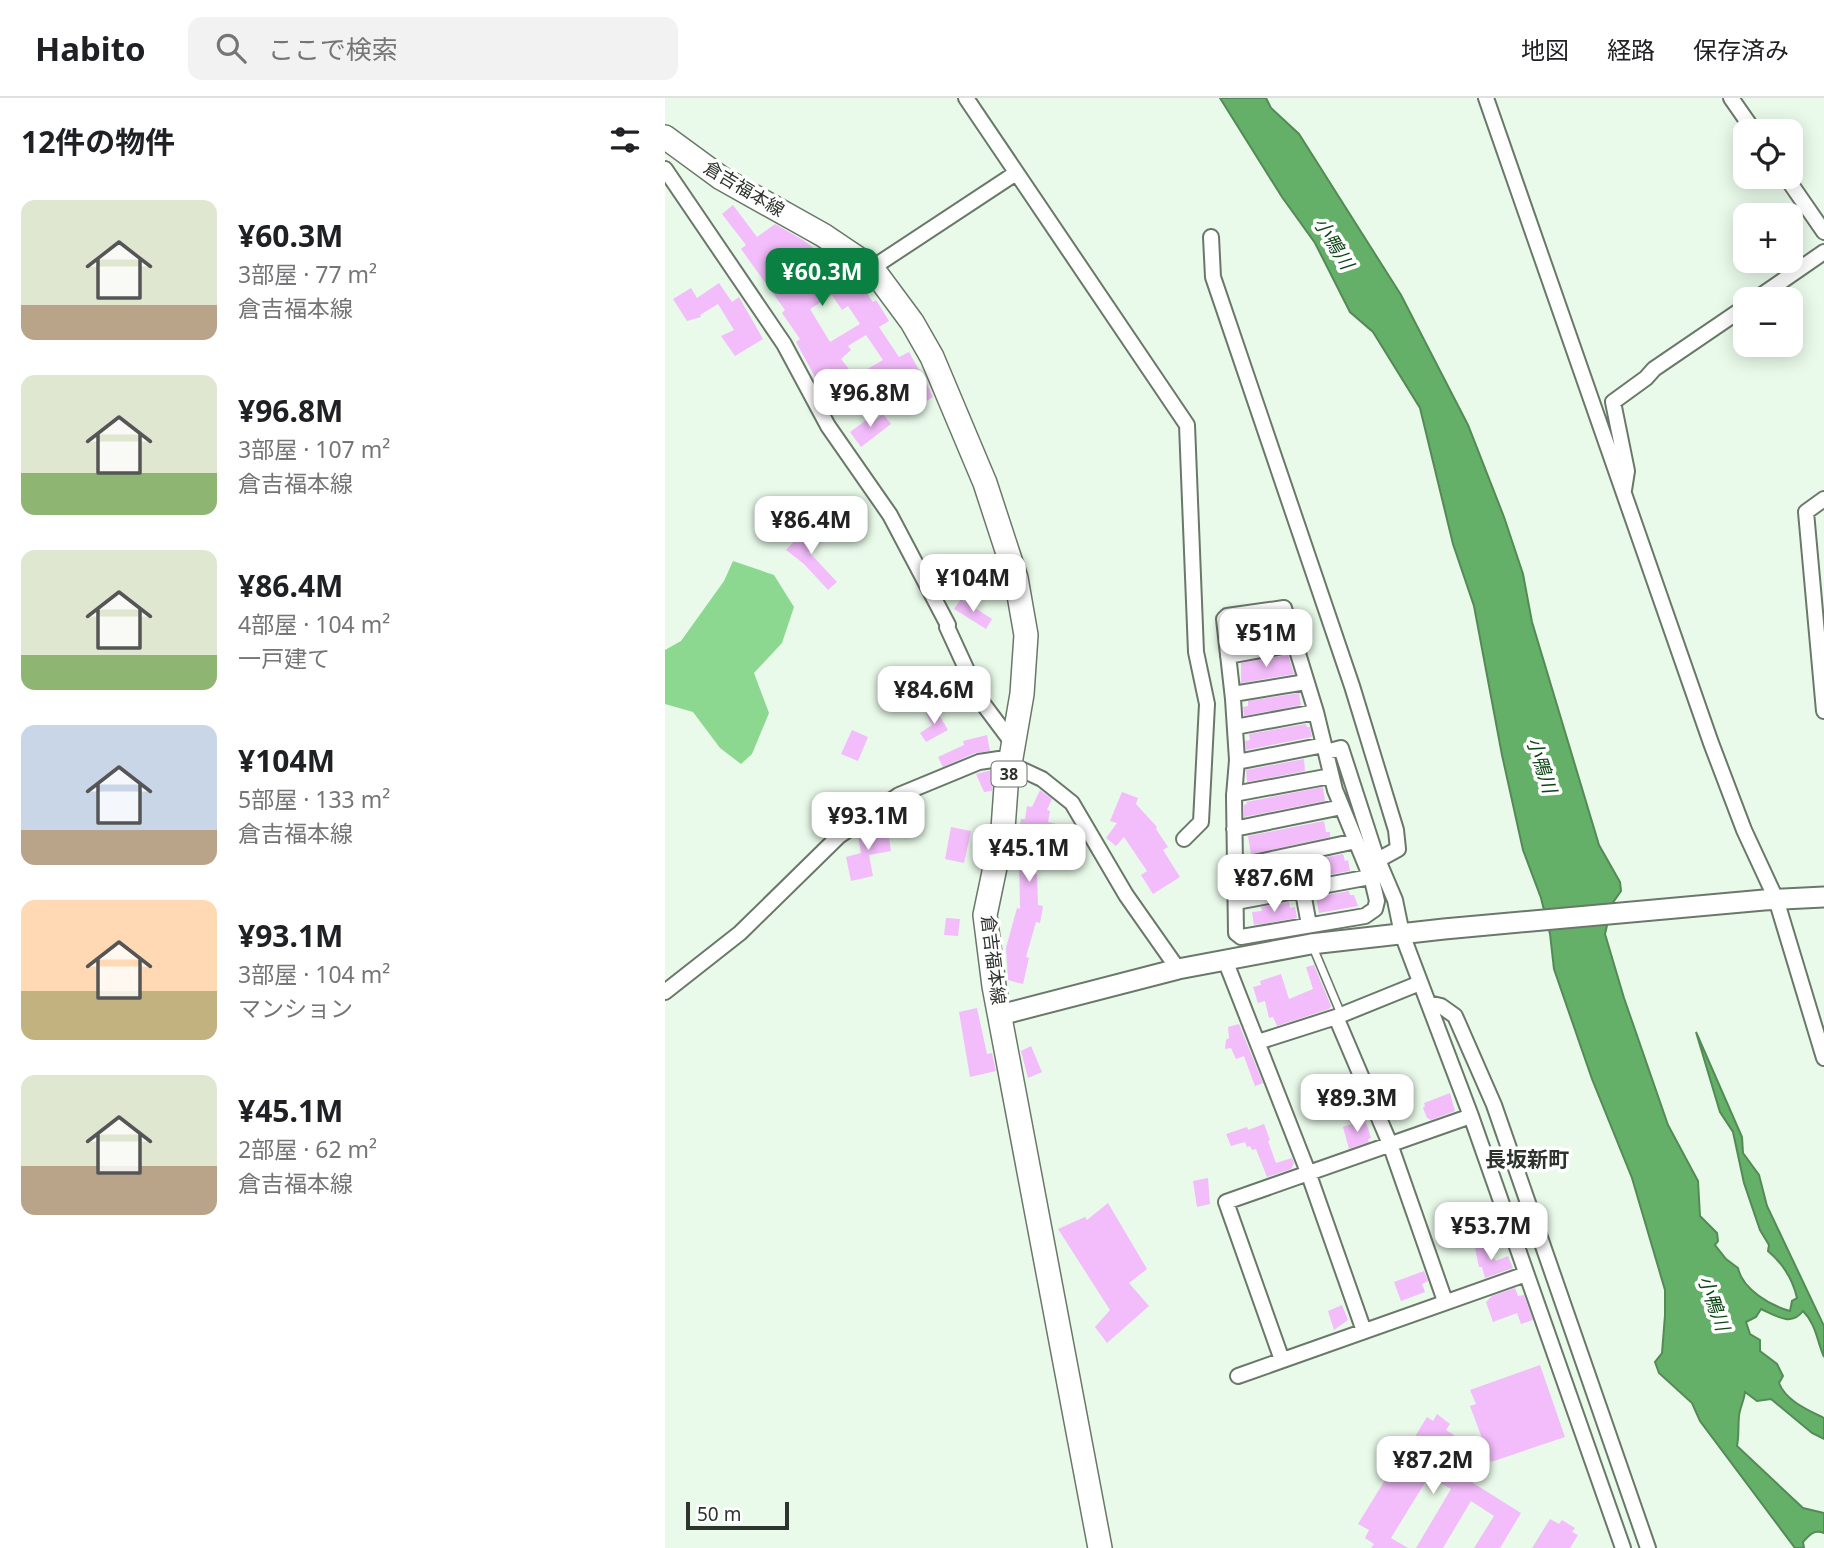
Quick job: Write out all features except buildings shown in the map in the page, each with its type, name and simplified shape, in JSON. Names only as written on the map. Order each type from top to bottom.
[{"type":"main road","name":"倉吉福本線","points":[[665,137],[721,178],[823,235],[872,268],[912,322],[932,357],[985,483],[1016,578],[1026,635],[1022,694],[1006,787],[1003,829],[985,915],[992,972],[1100,1548]]},
{"type":"street","points":[[966,98],[1187,425],[1196,652],[1207,704],[1201,822],[1184,839]]},
{"type":"street","points":[[1486,98],[1824,1058]]},
{"type":"street","points":[[1731,98],[1746,119]]},
{"type":"street","points":[[665,169],[784,344],[828,426],[890,515],[933,592],[981,701],[1013,755],[1072,803],[1126,895],[1178,969]]},
{"type":"street","points":[[872,268],[1016,173]]},
{"type":"street","points":[[1794,189],[1824,232]]},
{"type":"street","points":[[1212,237],[1213,277],[1352,686],[1396,831],[1398,849],[1378,860]]},
{"type":"street","points":[[1773,287],[1824,252]]},
{"type":"street","points":[[1624,491],[1627,471],[1613,402],[1654,369],[1733,315]]},
{"type":"street","points":[[1824,499],[1806,512],[1824,711]]},
{"type":"street","points":[[1000,1014],[1178,969],[1225,960],[1310,934],[1365,916],[1375,909],[1377,901],[1370,877],[1331,776],[1315,712],[1283,608],[1227,616],[1224,619],[1233,694],[1237,762],[1234,794],[1236,933],[1241,937],[1310,934],[1402,934],[1824,897]]},
{"type":"street","points":[[1228,656],[1294,644]]},
{"type":"street","points":[[1233,694],[1306,681]]},
{"type":"street","points":[[1235,727],[1315,712]]},
{"type":"street","points":[[1237,762],[1341,748],[1378,860],[1395,900],[1402,934],[1471,1116],[1623,1548]]},
{"type":"street","points":[[665,992],[740,933],[839,836],[899,795],[979,762],[1013,755]]},
{"type":"street","points":[[1234,794],[1331,776]]},
{"type":"street","points":[[1234,829],[1342,807]]},
{"type":"street","points":[[1235,867],[1356,841]]},
{"type":"street","points":[[1296,854],[1310,934]]},
{"type":"street","points":[[1236,902],[1370,877]]},
{"type":"street","points":[[1225,960],[1308,1172],[1364,1331]]},
{"type":"street","points":[[1258,1042],[1338,1016],[1420,983]]},
{"type":"street","points":[[1428,1003],[1441,1006],[1455,1016],[1494,1105],[1648,1548]]},
{"type":"street","points":[[1338,1016],[1390,1144],[1445,1301]]},
{"type":"street","points":[[1282,1360],[1226,1202],[1471,1116]]},
{"type":"street","points":[[1238,1377],[1526,1274]]},
{"type":"lane","points":[[1310,934],[1338,1016]]},
{"type":"shaded area","points":[[733,561],[774,575],[794,607],[782,643],[754,673],[769,713],[752,754],[741,764],[720,748],[693,712],[665,704],[665,650],[681,641],[724,581]]},
{"type":"water","name":"小鴨川","points":[[1220,98],[1266,98],[1271,108],[1299,134],[1401,295],[1468,425],[1523,574],[1532,622],[1599,845],[1620,882],[1621,891],[1612,904],[1605,934],[1668,1125],[1698,1181],[1700,1216],[1717,1233],[1718,1241],[1715,1245],[1726,1259],[1738,1268],[1751,1290],[1766,1301],[1790,1311],[1792,1301],[1797,1298],[1793,1285],[1778,1261],[1768,1251],[1769,1245],[1760,1230],[1744,1183],[1733,1132],[1720,1112],[1696,1032],[1742,1137],[1743,1153],[1759,1175],[1767,1206],[1824,1326],[1824,1357],[1814,1327],[1803,1311],[1789,1319],[1761,1309],[1756,1317],[1746,1322],[1750,1334],[1760,1340],[1760,1351],[1777,1364],[1783,1376],[1779,1383],[1782,1389],[1798,1404],[1824,1418],[1824,1439],[1812,1433],[1771,1399],[1757,1401],[1745,1392],[1739,1416],[1737,1446],[1803,1508],[1824,1513],[1824,1533],[1815,1532],[1810,1535],[1803,1542],[1804,1548],[1795,1548],[1700,1421],[1692,1403],[1659,1373],[1655,1362],[1662,1353],[1665,1290],[1632,1178],[1592,1079],[1554,969],[1550,934],[1541,898],[1523,850],[1502,755],[1474,606],[1453,544],[1420,408],[1373,332],[1350,312],[1315,243],[1282,197]]},
{"type":"district","name":"長坂新町","points":[[1527,1160]]}]
